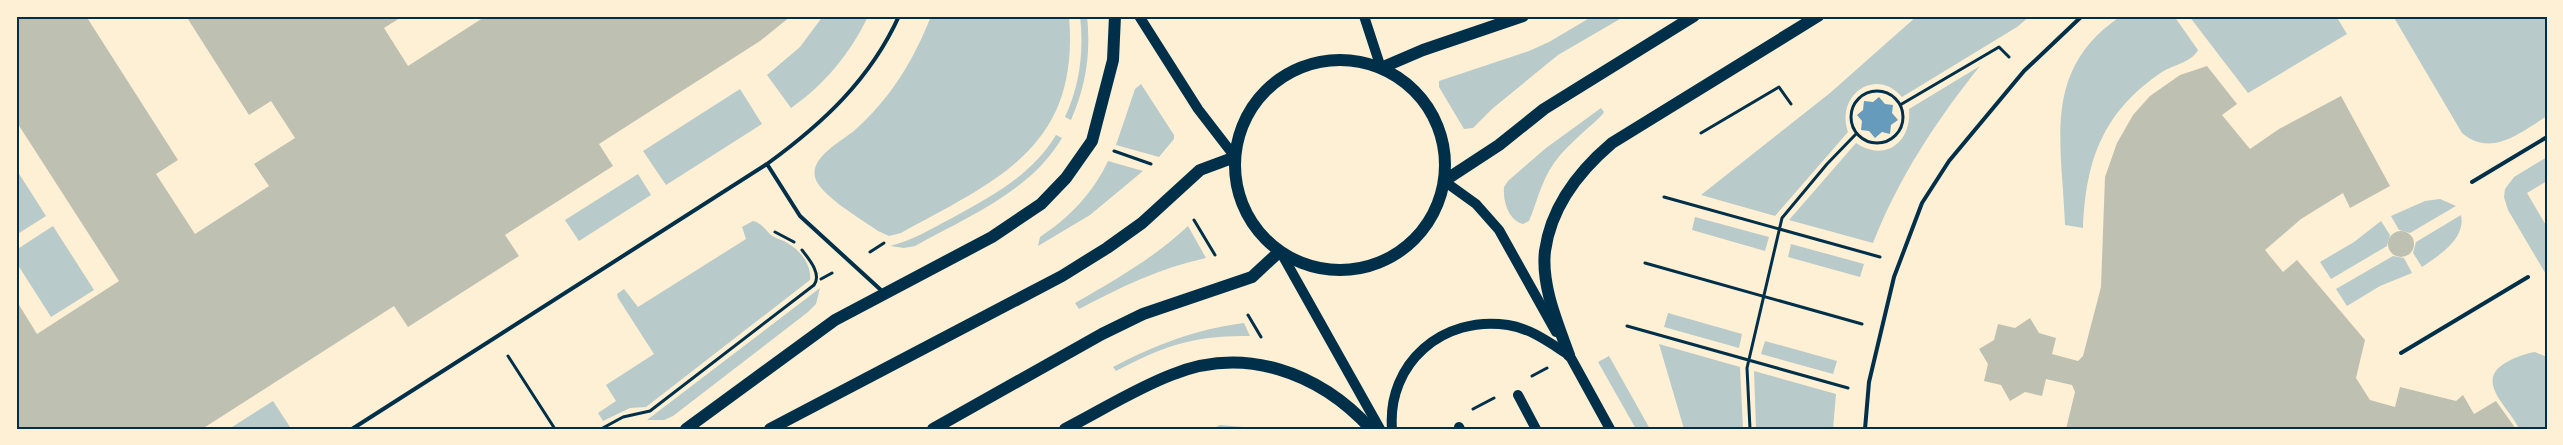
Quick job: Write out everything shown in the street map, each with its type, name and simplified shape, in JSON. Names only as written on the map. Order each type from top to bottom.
[{"type":"main road","points":[[686,429],[835,320],[1016,222],[1040,204],[1066,178],[1092,141],[1113,60],[1115,16]]},
{"type":"main road","points":[[1139,16],[1198,109],[1236,157]]},
{"type":"main road","points":[[1364,16],[1381,68]]},
{"type":"main road","points":[[1381,68],[1423,50],[1523,16]]},
{"type":"main road","points":[[1444,181],[1499,146],[1544,109],[1694,16]]},
{"type":"main road","points":[[1569,355],[1552,306],[1545,252],[1552,225],[1570,187],[1592,160],[1612,143],[1818,16]]},
{"type":"main road","points":[[1332,60],[1365,63],[1381,68],[1410,87],[1432,114],[1443,147],[1446,164],[1440,199],[1423,230],[1412,243],[1382,262],[1347,270],[1329,270],[1312,267],[1280,251],[1260,233],[1245,210],[1236,176],[1236,157],[1243,125],[1250,110],[1260,97],[1285,76],[1308,65],[1332,60]]},
{"type":"main road","points":[[770,429],[1062,276],[1107,248],[1142,223],[1200,170],[1236,157]]},
{"type":"main road","points":[[1444,181],[1476,204],[1499,230],[1610,429]]},
{"type":"main road","points":[[934,429],[1102,334],[1143,314],[1252,277],[1280,251]]},
{"type":"main road","points":[[1280,251],[1380,429]]},
{"type":"main road","points":[[1392,429],[1390,408],[1404,372],[1414,356],[1434,341],[1454,330],[1470,324],[1509,325],[1533,333],[1569,355]]},
{"type":"main road","points":[[1065,429],[1171,374],[1213,364],[1235,363],[1256,364],[1283,370],[1313,382],[1371,429]]},
{"type":"main road","points":[[1518,395],[1536,429]]},
{"type":"lane","points":[[352,429],[767,164],[802,138],[834,110],[853,89],[886,42],[899,16]]},
{"type":"lane","points":[[1865,429],[1868,394],[1882,329],[1900,262],[1922,203],[1948,161],[2024,71],[2082,16]]},
{"type":"lane","points":[[2472,182],[2547,138]]},
{"type":"lane","points":[[767,164],[800,216],[884,294]]},
{"type":"lane","points":[[2401,353],[2528,276]]},
{"type":"path","points":[[1900,106],[1998,47],[2024,71]]},
{"type":"path","points":[[1701,132],[1779,87],[1791,104]]},
{"type":"path","points":[[1873,91],[1887,92],[1898,101],[1900,106],[1904,113],[1902,127],[1894,138],[1881,144],[1867,143],[1856,134],[1850,121],[1852,108],[1860,96],[1873,91]]},
{"type":"path","points":[[1750,429],[1747,368],[1782,218],[1827,164],[1856,134]]},
{"type":"path","points":[[1112,151],[1151,164]]},
{"type":"path","points":[[1664,197],[1900,262]]},
{"type":"path","points":[[1194,220],[1215,255]]},
{"type":"path","points":[[602,429],[623,417],[650,411],[814,285],[817,276],[809,258],[793,242],[775,232]]},
{"type":"path","points":[[1646,263],[1882,329]]},
{"type":"path","points":[[1248,315],[1262,337]]},
{"type":"path","points":[[1627,326],[1868,394]]},
{"type":"path","points":[[496,337],[555,429]]},
{"type":"shaded area","points":[[823,16],[868,16],[853,43],[836,67],[815,89],[791,108],[767,75],[800,47]]},
{"type":"shaded area","points":[[931,16],[1069,16],[1069,61],[1061,98],[1047,128],[1026,153],[1000,175],[970,195],[901,233],[889,236],[853,214],[824,191],[815,177],[815,170],[822,156],[868,118],[890,92],[909,63]]},
{"type":"shaded area","points":[[1080,16],[1087,16],[1088,56],[1084,82],[1071,120],[1065,117],[1074,93],[1080,68]]},
{"type":"shaded area","points":[[1593,16],[1625,16],[1558,55],[1492,109],[1473,128],[1464,129],[1439,87],[1439,81],[1529,51],[1549,42]]},
{"type":"shaded area","points":[[1917,16],[2030,16],[2017,27],[1902,97],[1892,88],[1881,84],[1870,85],[1860,89],[1853,96],[1847,107],[1848,132],[1775,216],[1701,195],[1830,93]]},
{"type":"shaded area","points":[[2121,16],[2174,16],[2198,50],[2191,58],[2162,72],[2142,87],[2112,121],[2102,139],[2088,180],[2083,228],[2065,225],[2060,136],[2062,109],[2067,84],[2078,60],[2096,37]]},
{"type":"shaded area","points":[[2189,16],[2336,16],[2347,34],[2248,93]]},
{"type":"shaded area","points":[[2393,16],[2547,16],[2547,116],[2516,135],[2495,143],[2473,140],[2462,133]]},
{"type":"shaded area","points":[[1980,66],[1948,108],[1920,150],[1894,195],[1873,243],[1789,220],[1856,143],[1867,149],[1877,151],[1895,146],[1906,131],[1909,109]]},
{"type":"shaded area","points":[[1141,84],[1174,135],[1174,139],[1159,157],[1116,145],[1135,89]]},
{"type":"shaded area","points":[[740,89],[762,124],[666,185],[643,151]]},
{"type":"shaded area","points":[[1601,108],[1604,112],[1602,115],[1554,163],[1541,189],[1529,221],[1523,224],[1518,222],[1510,214],[1504,198],[1504,187],[1508,181],[1546,148]]},
{"type":"shaded area","points":[[1056,135],[1062,138],[1049,157],[1033,174],[996,201],[915,246],[904,248],[890,246],[922,234],[996,193],[1035,162]]},
{"type":"shaded area","points":[[2547,157],[2547,181],[2527,193],[2547,227],[2547,276],[2508,210],[2504,197],[2505,189],[2514,177]]},
{"type":"shaded area","points":[[1108,161],[1143,171],[1090,215],[1038,246],[1040,237],[1061,222],[1088,194]]},
{"type":"shaded area","points":[[16,169],[46,216],[16,235]]},
{"type":"shaded area","points":[[638,174],[651,195],[579,241],[565,220]]},
{"type":"shaded area","points":[[2440,199],[2456,206],[2410,233],[2399,230],[2391,216],[2425,201]]},
{"type":"shaded area","points":[[2461,215],[2459,232],[2455,239],[2443,252],[2422,267],[2413,253],[2416,242]]},
{"type":"shaded area","points":[[1695,217],[1769,237],[1765,251],[1692,230]]},
{"type":"shaded area","points":[[753,221],[798,251],[805,259],[809,269],[810,280],[646,407],[630,408],[603,421],[598,413],[616,401],[606,385],[654,354],[617,294],[624,289],[638,307],[746,239],[742,227]]},
{"type":"shaded area","points":[[2381,221],[2390,235],[2387,246],[2331,279],[2320,262],[2354,242]]},
{"type":"shaded area","points":[[53,226],[94,290],[51,317],[16,262],[16,250]]},
{"type":"shaded area","points":[[1188,226],[1206,258],[1173,267],[1141,279],[1079,309],[1075,303],[1148,258]]},
{"type":"shaded area","points":[[1791,244],[1864,264],[1860,277],[1788,257]]},
{"type":"shaded area","points":[[2393,256],[2404,258],[2412,273],[2380,286],[2347,306],[2336,289]]},
{"type":"shaded area","points":[[820,288],[816,304],[808,312],[673,416],[664,420],[647,420]]},
{"type":"shaded area","points":[[1668,313],[1742,334],[1739,348],[1664,327]]},
{"type":"shaded area","points":[[1244,323],[1250,336],[1196,340],[1149,355],[1116,371],[1113,367],[1176,339],[1209,329]]},
{"type":"shaded area","points":[[1765,341],[1837,361],[1833,374],[1761,354]]},
{"type":"shaded area","points":[[1659,344],[1740,367],[1743,429],[1684,429]]},
{"type":"shaded area","points":[[2535,352],[2547,357],[2547,429],[2519,429],[2498,397],[2493,380],[2495,372],[2502,365],[2510,360]]},
{"type":"shaded area","points":[[1609,356],[1650,429],[1636,429],[1598,362]]},
{"type":"shaded area","points":[[1754,371],[1836,394],[1833,429],[1756,429]]},
{"type":"shaded area","points":[[273,401],[290,427],[229,429]]},
{"type":"shaded area","points":[[1220,425],[1266,429],[1212,429]]},
{"type":"water","points":[[1879,97],[1885,104],[1893,105],[1892,113],[1898,120],[1891,125],[1890,134],[1882,132],[1875,138],[1869,131],[1861,130],[1862,121],[1857,115],[1863,110],[1864,101],[1873,102]]},
{"type":"building","points":[[16,16],[86,16],[178,160],[156,174],[195,234],[269,186],[254,164],[295,138],[271,101],[249,115],[186,16],[403,16],[384,28],[408,66],[486,16],[791,16],[760,41],[599,144],[613,166],[505,235],[519,256],[408,327],[394,306],[202,429],[16,429],[16,300],[37,334],[119,281],[16,121]]},
{"type":"building","points":[[2207,66],[2237,104],[2222,115],[2250,149],[2279,129],[2341,96],[2390,186],[2350,208],[2343,193],[2301,219],[2265,250],[2283,272],[2297,260],[2365,340],[2356,378],[2370,400],[2395,407],[2400,387],[2456,401],[2463,395],[2474,414],[2496,401],[2516,429],[2066,429],[2075,392],[2072,385],[2046,379],[2042,396],[2025,392],[2010,401],[2001,385],[1984,381],[1988,364],[1979,349],[1994,340],[1998,324],[2015,328],[2030,318],[2039,333],[2056,338],[2052,354],[2078,361],[2083,356],[2101,287],[2105,177],[2117,143],[2133,115],[2150,96],[2180,75]]},
{"type":"building","points":[[2401,231],[2410,235],[2414,244],[2410,253],[2401,257],[2392,253],[2388,244],[2392,235]]}]
